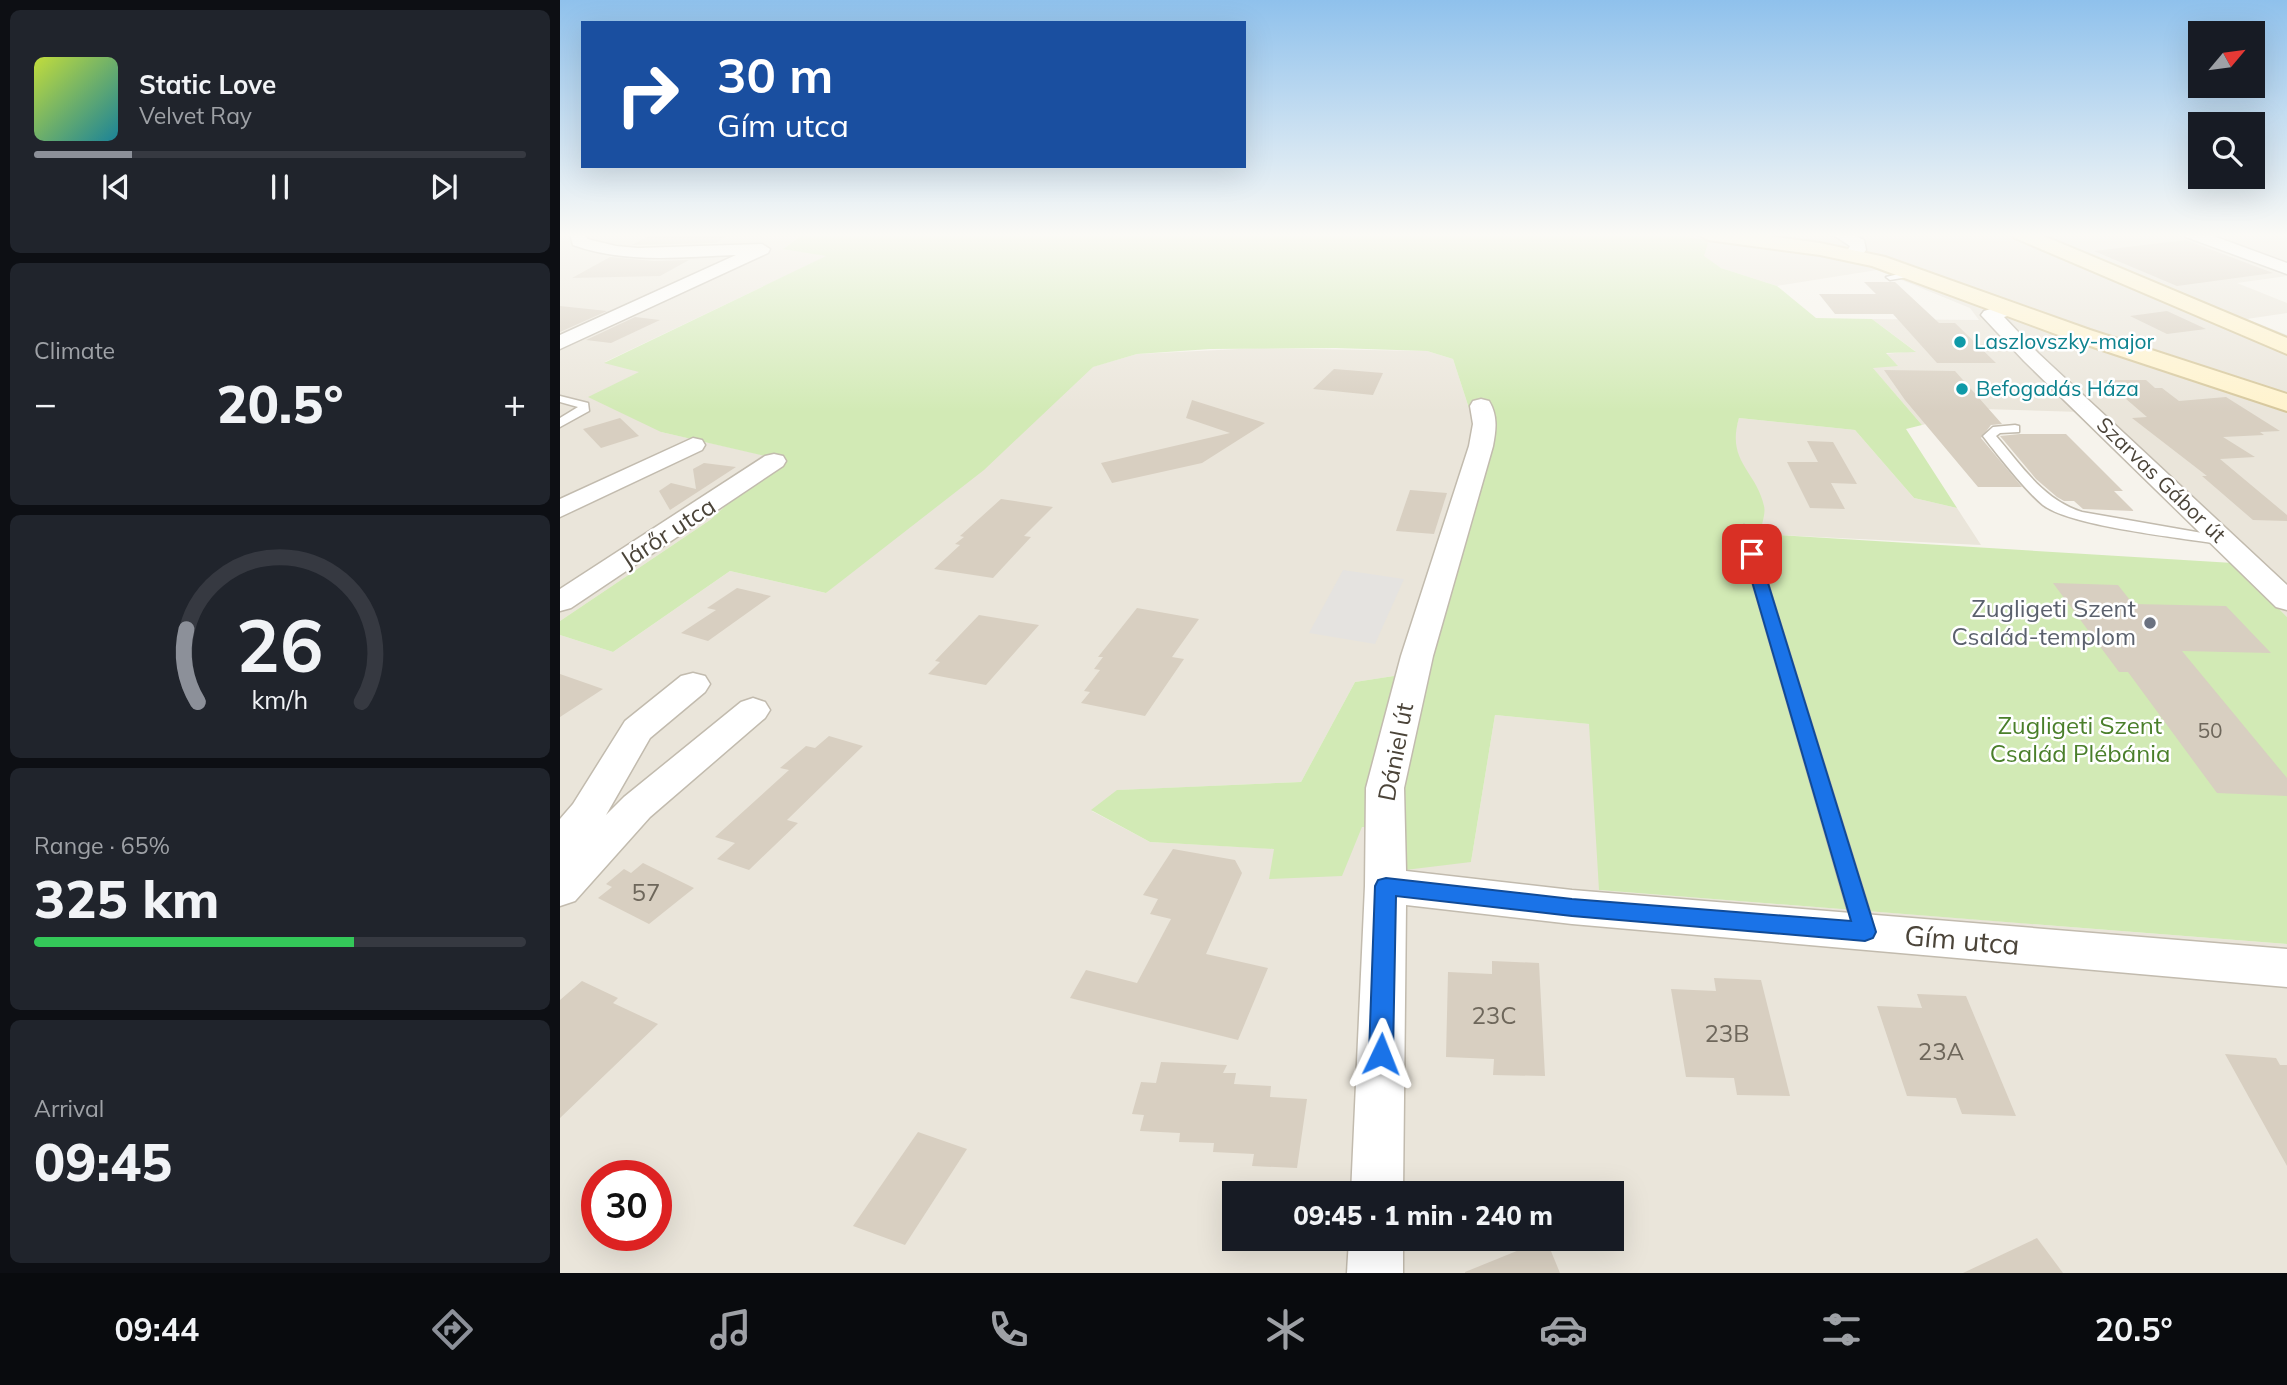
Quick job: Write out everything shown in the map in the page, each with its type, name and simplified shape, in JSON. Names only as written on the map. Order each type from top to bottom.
[{"type":"street","points":[[560,343],[667,293]]},
{"type":"street","points":[[1969,293],[2103,343],[2239,385],[2287,403]]},
{"type":"street","points":[[2161,293],[2287,347]]},
{"type":"street","name":"Szarvas Gábor út","points":[[2010,309],[1991,315],[2031,357],[2287,601]]},
{"type":"street","name":"Dániel út","points":[[1377,1181],[1386,886],[1385,788],[1417,656],[1481,446],[1485,424],[1481,406]]},
{"type":"street","points":[[560,509],[693,445]]},
{"type":"street","name":"Járőr utca","points":[[560,602],[774,461]]},
{"type":"street","points":[[560,846],[587,814],[637,730],[693,684]]},
{"type":"street","points":[[560,889],[637,807],[753,710]]},
{"type":"street","name":"Gím utca","points":[[1386,886],[1572,907],[2287,968]]},
{"type":"street","points":[[1375,1273],[1376,1251]]},
{"type":"lane","points":[[560,398],[584,405],[583,411],[560,423]]},
{"type":"lane","points":[[2015,429],[1997,430],[1989,436],[2052,505],[2080,516],[2225,541]]},
{"type":"lane","points":[[1744,529],[1865,932]]},
{"type":"shaded area","points":[[560,293],[749,293],[605,362],[640,371],[661,432],[785,460],[760,474],[710,520],[560,621]]},
{"type":"shaded area","points":[[1934,293],[2263,293],[2287,303],[2287,313],[2247,319],[2287,335],[2287,617],[2081,412],[1983,409],[1922,425],[1872,367],[1897,365],[1885,354],[1915,351],[1872,319],[1979,320],[1970,308]]},
{"type":"shaded area","points":[[1259,348],[1427,351],[1453,359],[1479,439],[1426,671],[1355,682],[1301,782],[1118,790],[1092,811],[1150,842],[1275,849],[1270,878],[1362,827],[1399,828],[1471,862],[1495,715],[1590,724],[1600,890],[2287,944],[2287,1273],[560,1273],[560,635],[613,652],[730,571],[826,593],[1092,367],[1137,354]]},
{"type":"shaded area","points":[[1739,418],[1855,430],[1914,498],[1957,508],[1981,545],[1760,534],[1733,437]]},
{"type":"shaded area","points":[[1343,570],[1404,579],[1375,644],[1309,633]]},
{"type":"green space","name":"Zugligeti Szent Család Plébánia","points":[[748,293],[1786,293],[1816,318],[1872,319],[1916,352],[1886,353],[1898,366],[1873,368],[1922,425],[1906,429],[1957,508],[1914,498],[1855,430],[1739,418],[1736,445],[1739,456],[1755,483],[1764,506],[1760,534],[2233,563],[2287,617],[2287,944],[1599,890],[1589,724],[1495,715],[1471,862],[1405,870],[1399,828],[1362,827],[1342,876],[1269,879],[1274,849],[1150,842],[1091,810],[1117,790],[1301,782],[1355,682],[1426,671],[1479,439],[1453,359],[1427,351],[1336,348],[1210,349],[1137,354],[1093,367],[984,470],[826,593],[730,571],[613,652],[560,635],[560,621],[710,520],[760,474],[783,460],[661,432],[588,397],[639,372],[604,363]]},
{"type":"building","points":[[1907,293],[1939,323],[1955,323],[1996,363],[1937,363],[1893,314],[1835,314],[1819,294]]},
{"type":"building","points":[[560,306],[607,311],[560,332]]},
{"type":"building","points":[[2167,311],[2206,329],[2167,334],[2130,316]]},
{"type":"building","points":[[635,317],[660,320],[611,343],[586,340]]},
{"type":"building","points":[[1334,369],[1383,373],[1373,395],[1313,389]]},
{"type":"building","points":[[1884,370],[1955,371],[2002,424],[1991,425],[1981,438],[2022,487],[1978,487],[1905,400]]},
{"type":"building","points":[[2104,380],[2146,380],[2179,401],[2226,397],[2280,431],[2260,432],[2264,435],[2223,437],[2255,457],[2220,459],[2287,515],[2287,521],[2253,520],[2202,476],[2207,476],[2132,418],[2147,417]]},
{"type":"building","points":[[1192,400],[1265,423],[1202,463],[1112,483],[1101,463],[1230,433],[1186,418]]},
{"type":"building","points":[[620,418],[639,436],[601,448],[583,429]]},
{"type":"building","points":[[2066,434],[2123,491],[2114,491],[2134,511],[2083,509],[2074,501],[2064,501],[2057,497],[2036,479],[2000,436]]},
{"type":"building","points":[[1807,441],[1833,442],[1857,484],[1831,483],[1845,509],[1810,508],[1787,462],[1818,462]]},
{"type":"building","points":[[704,463],[736,467],[670,510],[659,491],[671,483],[696,489],[693,469]]},
{"type":"building","points":[[1410,490],[1447,493],[1434,534],[1396,531]]},
{"type":"building","points":[[1001,499],[1053,507],[1024,536],[1031,537],[993,578],[934,569],[960,545],[955,544],[964,537],[960,536]]},
{"type":"building","points":[[2053,583],[2118,585],[2133,604],[2226,606],[2271,653],[2182,651],[2287,778],[2287,796],[2217,793],[2128,672],[2119,672]]},
{"type":"building","points":[[737,588],[771,596],[708,641],[681,633],[716,610],[707,608]]},
{"type":"building","points":[[1137,608],[1199,619],[1172,657],[1184,659],[1145,716],[1081,703],[1090,692],[1084,691],[1100,670],[1094,669],[1103,657],[1098,657]]},
{"type":"building","points":[[979,615],[1039,625],[986,685],[928,674],[940,662],[935,661]]},
{"type":"building","points":[[560,674],[603,689],[560,717]]},
{"type":"building","points":[[829,736],[863,746],[787,820],[798,823],[749,870],[717,859],[735,843],[715,837],[789,770],[780,768],[806,746],[815,748]]},
{"type":"building","points":[[1173,849],[1235,860],[1242,873],[1206,954],[1268,968],[1238,1040],[1070,998],[1086,970],[1137,983],[1171,919],[1150,914],[1158,899],[1143,895]]},
{"type":"building","points":[[643,863],[694,888],[649,924],[598,898],[612,887],[606,884],[624,869],[631,873]]},
{"type":"building","points":[[1492,961],[1539,963],[1545,1076],[1493,1075],[1494,1059],[1446,1057],[1448,972],[1492,974]]},
{"type":"building","points":[[1714,978],[1761,980],[1790,1096],[1737,1095],[1734,1078],[1686,1077],[1671,989],[1716,991]]},
{"type":"building","points":[[582,981],[618,998],[613,1003],[658,1024],[560,1118],[560,1000]]},
{"type":"building","points":[[1917,994],[1966,996],[2016,1116],[1962,1114],[1956,1098],[1907,1096],[1877,1006],[1922,1008]]},
{"type":"building","points":[[2225,1054],[2276,1058],[2280,1065],[2287,1065],[2287,1166]]},
{"type":"building","points":[[1161,1062],[1227,1065],[1223,1073],[1236,1073],[1234,1084],[1271,1086],[1270,1097],[1307,1099],[1297,1168],[1252,1166],[1254,1154],[1213,1152],[1214,1143],[1179,1142],[1180,1133],[1140,1131],[1144,1115],[1132,1114],[1141,1082],[1156,1083]]},
{"type":"building","points":[[918,1132],[967,1149],[905,1245],[853,1226]]},
{"type":"building","points":[[2037,1238],[2063,1273],[1963,1273]]},
{"type":"building","points":[[1517,1251],[1551,1251],[1560,1273],[1465,1273]]},
{"type":"place","name":"Laszlovszky-major","points":[[1960,342]]},
{"type":"place","name":"Befogadás Háza","points":[[1962,389]]},
{"type":"place","name":"Zugligeti Szent Család-templom","points":[[2150,623]]},
{"type":"route","points":[[1381,1054],[1386,886],[1572,907],[1865,932],[1752,554]]}]
